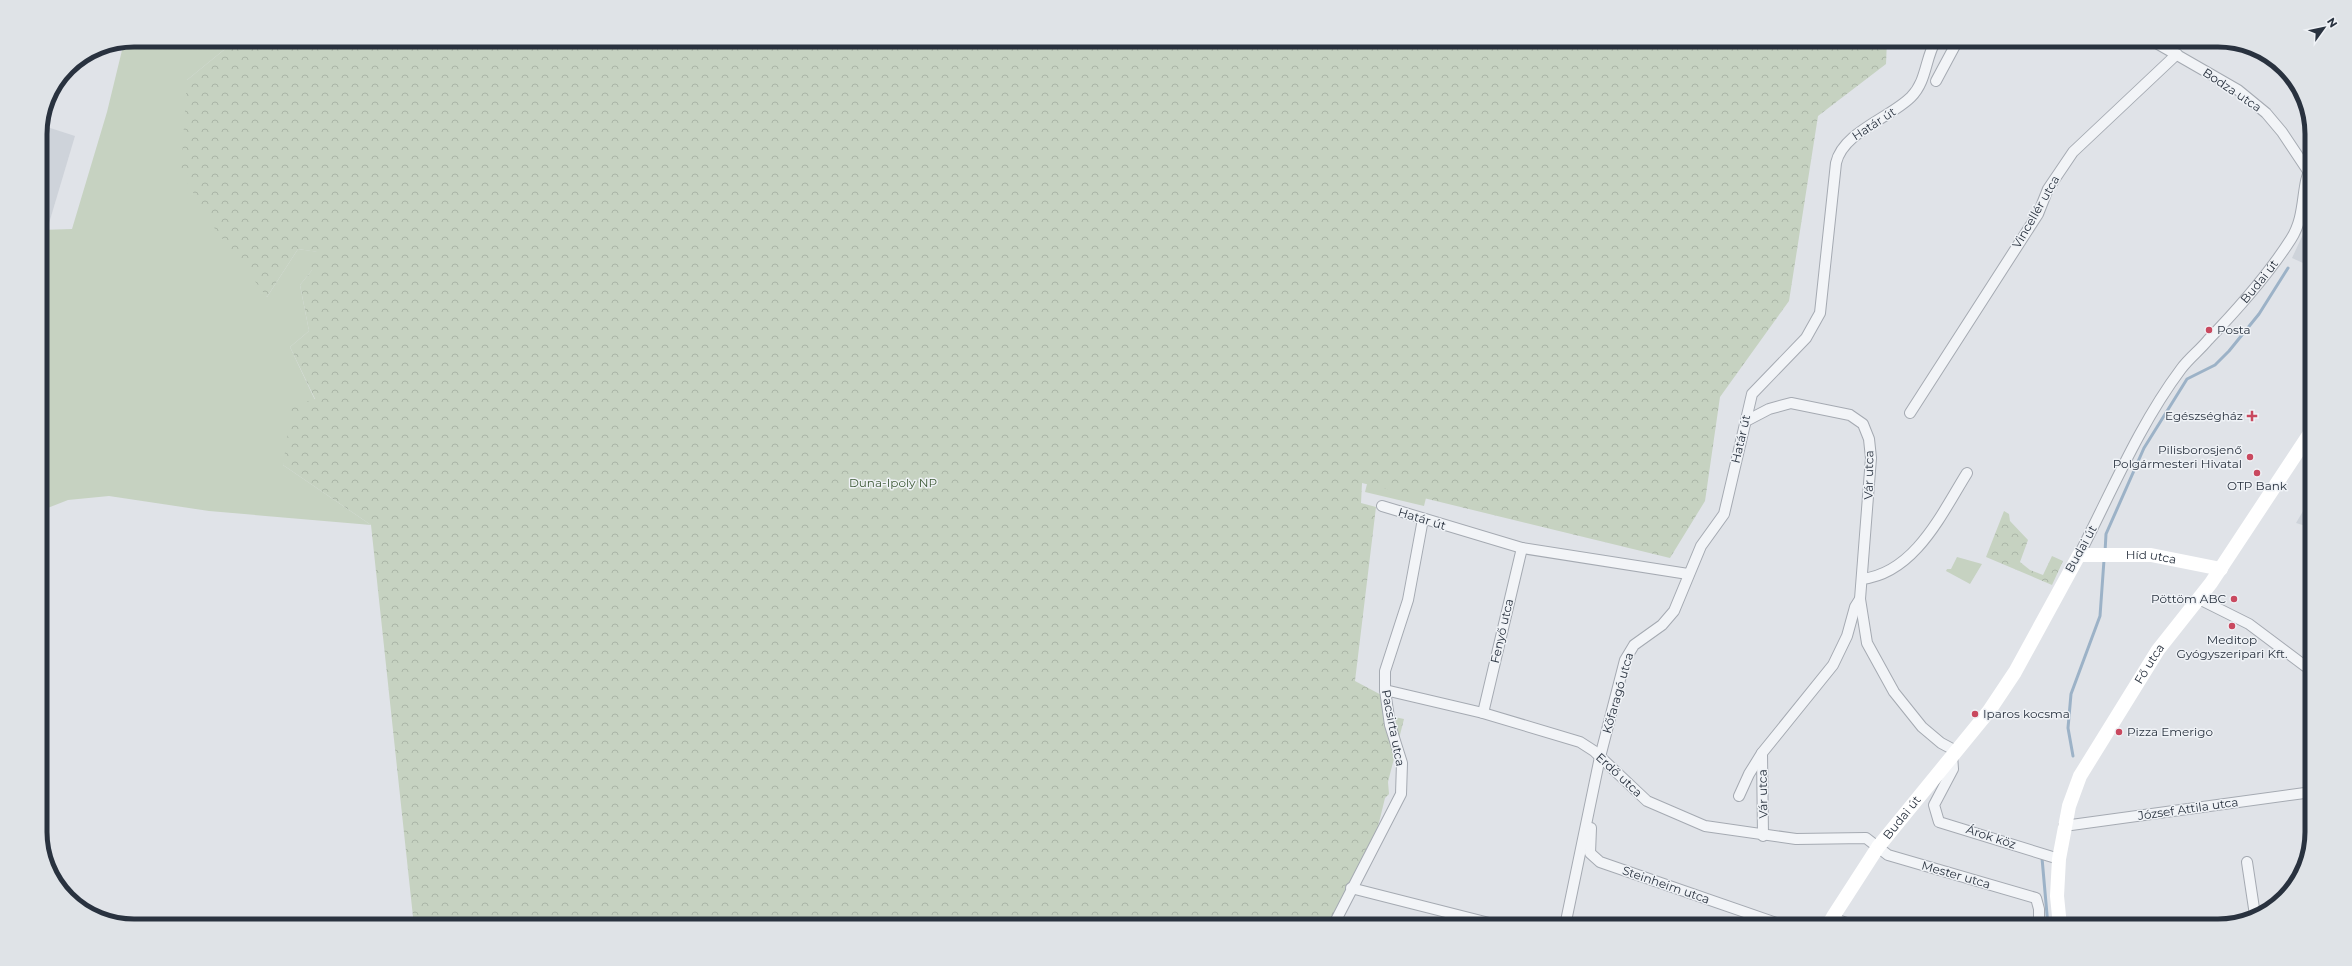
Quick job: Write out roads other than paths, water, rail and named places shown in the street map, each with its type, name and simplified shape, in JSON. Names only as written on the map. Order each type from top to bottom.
[{"type":"street","name":"Határ út","points":[[1382,506],[1522,548],[1688,574],[1701,546],[1725,510],[1754,392],[1806,338],[1820,313],[1836,163],[1840,150],[1849,140],[1890,114],[1912,96],[1921,82],[1933,47]]},
{"type":"street","points":[[1936,81],[1954,47]]},
{"type":"street","name":"Bodza utca","points":[[2165,47],[2238,90],[2266,113],[2305,162]]},
{"type":"street","name":"Vincellér utca","points":[[1910,413],[2038,214],[2048,189],[2074,152],[2177,54]]},
{"type":"street","name":"Budai út","points":[[1831,919],[1878,847],[1989,711],[2015,672],[2079,555],[2157,403],[2182,367],[2209,340],[2245,298],[2291,238],[2302,214],[2305,197]]},
{"type":"street","name":"Vár utca","points":[[1739,796],[1749,774],[1762,753],[1832,665],[1847,636],[1855,607],[1860,599],[1871,458],[1869,439],[1863,424],[1850,415],[1791,402],[1769,409],[1746,421]]},
{"type":"street","name":"Fő utca","points":[[2059,919],[2057,896],[2059,859],[2064,826],[2074,790],[2080,776],[2158,650],[2221,569],[2305,441]]},
{"type":"street","points":[[1862,579],[1878,577],[1915,552],[1927,538],[1968,472]]},
{"type":"street","name":"Pacsirta utca","points":[[1336,919],[1351,888],[1401,794],[1402,763],[1390,725],[1385,690],[1385,671],[1408,600],[1424,519]]},
{"type":"street","name":"Fenyő utca","points":[[1483,713],[1522,548]]},
{"type":"street","name":"Híd utca","points":[[2079,555],[2151,555],[2221,569]]},
{"type":"street","name":"Kőfaragó utca","points":[[1566,919],[1600,757],[1626,657],[1637,641],[1669,619],[1676,607],[1688,574]]},
{"type":"street","points":[[1860,599],[1867,644],[1894,692],[1922,727],[1954,753]]},
{"type":"street","points":[[2199,599],[2249,624],[2305,666]]},
{"type":"street","name":"Erdő utca","points":[[1385,690],[1483,713],[1577,740],[1600,757],[1647,801],[1705,826],[1763,836],[1796,839],[1866,838],[1878,847]]},
{"type":"street","name":"Vár utca","points":[[1762,753],[1763,836]]},
{"type":"street","name":"Árok köz","points":[[1954,753],[1953,769],[1934,805],[1939,822],[1979,832],[2059,859]]},
{"type":"street","name":"József Attila utca","points":[[2064,826],[2305,793]]},
{"type":"street","name":"Steinheim utca","points":[[1588,812],[1592,823],[1589,838],[1590,853],[1600,862],[1765,919]]},
{"type":"street","name":"Mester utca","points":[[1878,847],[1888,855],[2036,898],[2039,909],[2039,919]]},
{"type":"street","points":[[2247,862],[2254,911]]},
{"type":"street","points":[[1351,888],[1473,919]]},
{"type":"waterway","points":[[2105,552],[2106,534],[2144,448],[2187,379],[2215,365],[2229,351],[2259,314],[2288,268]]},
{"type":"waterway","points":[[2073,756],[2068,728],[2071,694],[2100,616],[2104,560]]},
{"type":"waterway","points":[[2042,858],[2047,919]]},
{"type":"place","name":"Posta","points":[[2209,330]]},
{"type":"place","name":"Egészségház","points":[[2252,416]]},
{"type":"place","name":"Pilisborosjenő Polgármesteri Hivatal","points":[[2250,457]]},
{"type":"place","name":"OTP Bank","points":[[2257,473]]},
{"type":"place","name":"Pöttöm ABC","points":[[2234,599]]},
{"type":"place","name":"Meditop Gyógyszeripari Kft.","points":[[2232,626]]},
{"type":"place","name":"Iparos kocsma","points":[[1975,714]]},
{"type":"place","name":"Pizza Emerigo","points":[[2119,732]]},
{"type":"park label","name":"Duna-Ipoly NP","points":[[893,483]]}]
